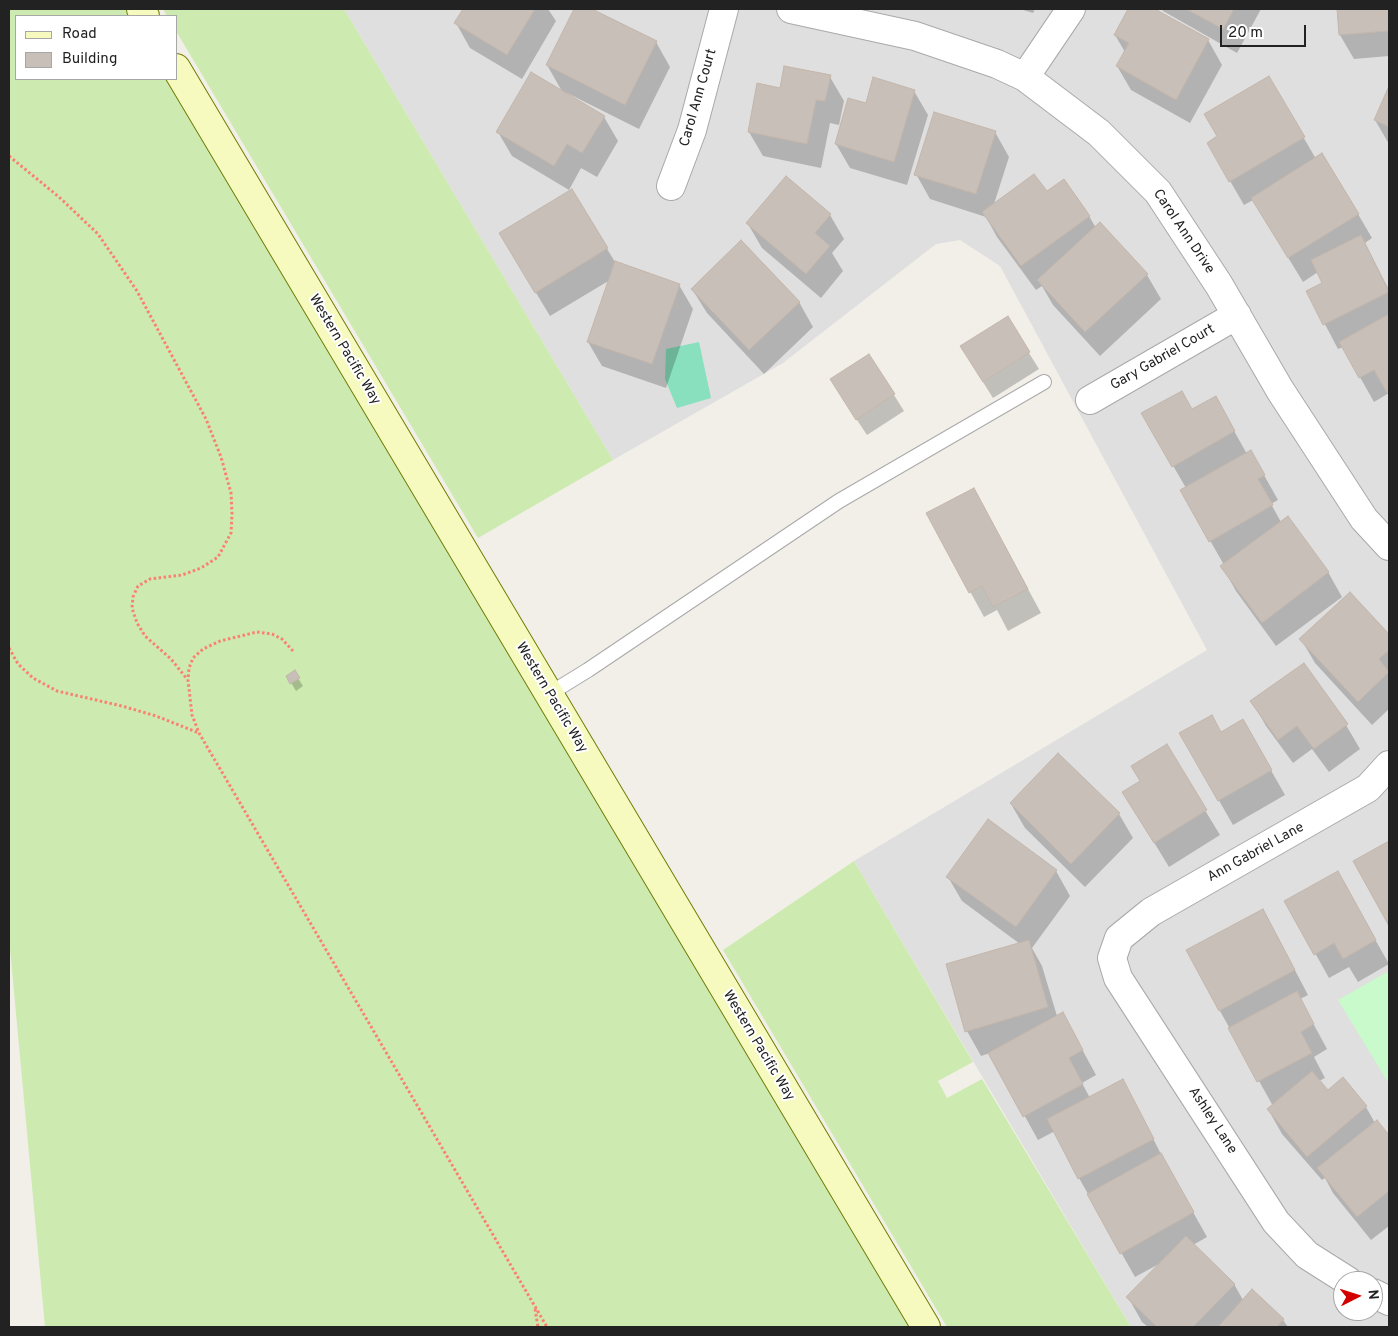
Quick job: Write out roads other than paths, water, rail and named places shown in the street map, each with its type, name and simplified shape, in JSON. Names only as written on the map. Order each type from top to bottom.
[{"type":"street","name":"Carol Ann Court","points":[[671,186],[692,130],[724,9]]},
{"type":"street","name":"Carol Ann Drive","points":[[791,9],[915,36],[998,64],[1025,78],[1099,133],[1158,192],[1219,285],[1280,390],[1364,519],[1389,546]]},
{"type":"street","points":[[1025,78],[1071,9]]},
{"type":"street","name":"Western Pacific Way","points":[[178,71],[926,1327]]},
{"type":"street","name":"Gary Gabriel Court","points":[[1090,400],[1237,315]]},
{"type":"street","name":"Ann Gabriel Lane","points":[[1119,938],[1151,912],[1368,788],[1389,765]]},
{"type":"street","name":"Ashley Lane","points":[[1119,938],[1112,958],[1118,978],[1276,1222],[1307,1255],[1333,1271]]},
{"type":"lane","points":[[549,694],[588,670],[839,501],[1044,382]]}]
